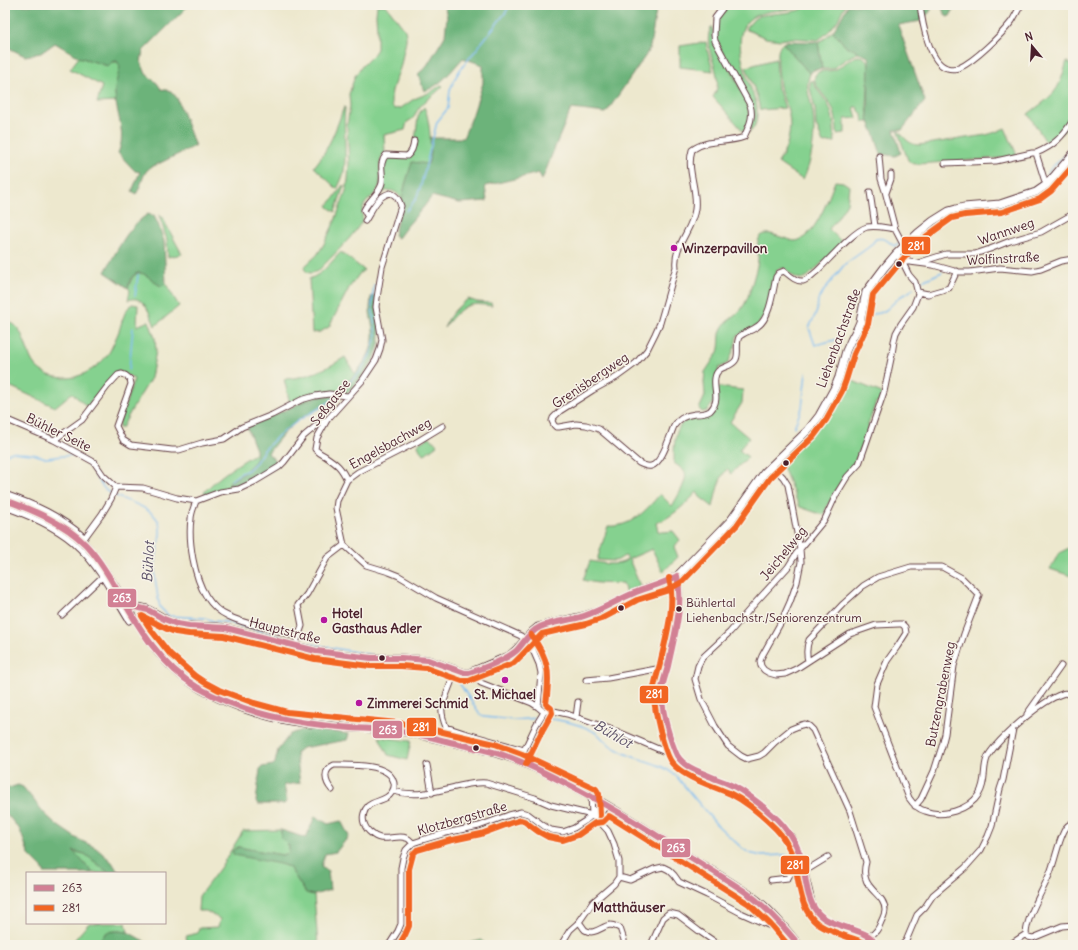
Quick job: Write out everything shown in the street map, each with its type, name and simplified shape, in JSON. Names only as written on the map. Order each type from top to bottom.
[{"type":"street","name":"Grenisbergweg","points":[[725,5],[715,18],[715,41],[750,105],[752,111],[750,124],[744,137],[726,142],[710,142],[700,145],[692,150],[690,162],[695,209],[692,220],[683,237],[675,259],[676,267],[663,314],[647,350],[636,363],[628,369],[560,411],[553,418],[552,422],[554,425],[559,427],[576,424],[599,429],[639,463],[645,466],[652,466],[656,464],[661,458],[676,422],[680,418],[706,413],[714,406],[716,397],[715,377],[721,368],[732,364],[736,360],[738,356],[736,345],[739,337],[760,325],[764,321],[768,311],[776,277],[779,273],[784,271],[801,281],[806,280],[854,234],[867,227],[875,226]]},
{"type":"street","points":[[920,5],[925,36],[932,52],[941,66],[951,69],[964,65],[986,48],[1012,21],[1021,5]]},
{"type":"street","points":[[945,163],[996,161],[1036,153],[1058,140],[1073,120]]},
{"type":"street","name":"Seßgasse","points":[[347,480],[339,465],[323,454],[317,452],[315,449],[317,438],[327,420],[362,381],[376,360],[380,349],[382,340],[376,307],[377,298],[382,268],[401,206],[396,195],[390,193],[382,196],[378,200],[367,219],[364,210],[366,205],[379,191],[382,184],[382,159],[386,155],[407,156],[413,148],[414,141]]},
{"type":"street","points":[[1036,153],[1046,185]]},
{"type":"street","name":"Liehenbachstraße","points":[[677,576],[731,520],[771,465],[808,430],[819,416],[827,404],[839,377],[846,351],[860,322],[866,292],[896,254],[918,232],[949,211],[964,207],[1000,204],[1036,192],[1056,175],[1073,154]]},
{"type":"street","points":[[878,156],[880,175],[895,230],[904,246]]},
{"type":"street","points":[[886,193],[891,179],[891,174]]},
{"type":"street","points":[[870,192],[875,226],[895,230]]},
{"type":"street","name":"Wannweg","points":[[920,262],[946,254],[975,254],[1010,241],[1041,232],[1073,214]]},
{"type":"street","points":[[896,254],[902,260],[909,275],[915,282],[918,292]]},
{"type":"street","name":"Wolfinstraße","points":[[902,260],[920,262],[957,271],[970,272],[1000,268],[1032,271],[1041,270],[1061,261],[1073,259]]},
{"type":"street","name":"Wolfinstraße","points":[[918,292],[928,294],[948,288],[957,271]]},
{"type":"street","name":"Jeichelweg","points":[[870,936],[878,930],[885,911],[885,906],[883,901],[867,883],[864,868],[866,862],[850,811],[813,730],[809,726],[804,724],[801,725],[791,729],[759,756],[747,758],[741,756],[728,746],[715,726],[701,699],[695,679],[698,666],[702,658],[740,622],[788,567],[796,554],[825,519],[836,495],[847,477],[859,464],[882,398],[896,333],[912,307],[918,292]]},
{"type":"street","points":[[54,440],[82,420],[107,386],[118,375],[122,374],[130,379],[131,384],[116,426],[123,440],[131,445],[172,450],[179,450],[202,442],[224,439],[242,427],[301,400],[329,394],[348,396]]},
{"type":"street","name":"Bühler Seite","points":[[5,419],[54,440],[94,462],[115,489]]},
{"type":"street","points":[[81,542],[102,514],[115,489],[143,488],[170,496],[196,501],[220,492],[239,489],[267,475],[284,462],[304,436],[322,421],[327,420]]},
{"type":"street","name":"Engelsbachweg","points":[[347,480],[358,472],[415,443],[443,426]]},
{"type":"street","points":[[771,465],[783,477],[788,485],[801,562],[797,582],[790,602],[781,622],[762,656],[760,661],[761,666],[768,673],[776,675],[785,674],[850,634],[876,626],[902,624],[905,627],[906,633],[887,661],[877,684],[874,697],[874,707],[909,798],[915,806],[924,811],[940,814],[960,810],[970,804],[979,795],[983,786],[986,761],[994,748],[1022,720],[1038,708],[1063,693],[1073,696]]},
{"type":"street","points":[[347,480],[337,501],[336,508],[344,545],[366,564],[399,576],[436,598],[521,636],[535,652],[539,664],[541,673],[538,707]]},
{"type":"street","points":[[5,494],[56,516],[73,527],[90,560],[129,621]]},
{"type":"street","points":[[5,500],[32,511],[57,524],[92,552],[103,566],[144,635],[164,660],[200,689],[213,696],[252,711],[286,720],[351,728],[406,732],[493,752],[519,761],[591,795],[636,822],[754,898],[776,918],[800,945]]},
{"type":"street","points":[[196,501],[191,517],[191,545],[193,561],[205,595],[218,610],[229,616],[259,627],[292,635],[297,642]]},
{"type":"street","points":[[5,506],[48,525],[81,542]]},
{"type":"street","points":[[297,642],[302,626],[298,604],[308,594],[327,558],[344,545]]},
{"type":"street","name":"Butzengrabenweg","points":[[808,661],[806,646],[809,640],[842,604],[863,586],[878,577],[911,567],[942,567],[962,578],[979,595],[969,618],[954,666],[942,746],[934,771],[921,799],[915,806]]},
{"type":"street","points":[[543,713],[538,707],[480,683],[474,672],[509,656],[532,632],[538,628],[598,611],[634,593],[663,583],[677,576],[679,581],[676,629],[661,698],[677,757]]},
{"type":"street","points":[[62,615],[102,577]]},
{"type":"street","name":"Hauptstraße","points":[[128,608],[141,606],[176,624],[216,626],[297,642],[316,651],[371,658],[419,658],[428,660],[455,672],[474,672]]},
{"type":"street","points":[[1022,720],[1061,666]]},
{"type":"street","points":[[586,680],[608,678],[667,667]]},
{"type":"street","points":[[455,672],[441,711],[446,727],[524,750]]},
{"type":"street","points":[[576,716],[578,702]]},
{"type":"street","points":[[519,761],[536,725],[543,713],[548,710],[576,716],[616,730],[677,757],[699,773],[736,787],[756,801],[792,836],[804,867],[813,906],[817,913],[824,919],[870,936],[876,945]]},
{"type":"street","points":[[902,945],[906,941],[917,915],[933,895],[965,868],[981,850],[992,826],[1013,729]]},
{"type":"street","points":[[332,790],[326,781],[325,774],[327,770],[334,765],[368,766],[388,772],[394,782],[393,791],[386,798],[368,806],[364,811],[364,823],[369,832],[375,837],[381,839],[398,837],[406,838],[413,843]]},
{"type":"street","points":[[427,765],[432,793]]},
{"type":"street","points":[[393,791],[401,794],[432,793],[472,783],[486,783],[535,798],[551,805],[592,815],[597,819],[608,831],[614,844],[620,861],[619,877],[614,884],[593,902],[579,922],[570,930],[561,945]]},
{"type":"street","points":[[591,795],[592,815]]},
{"type":"street","name":"Klotzbergstraße","points":[[389,945],[401,924],[401,868],[406,850],[413,843],[446,832],[479,826],[521,812],[528,814],[551,830],[564,832],[574,828],[592,815],[599,815],[604,804]]},
{"type":"street","points":[[1009,945],[1026,934],[1029,920],[1049,876],[1064,831],[1069,824],[1073,823]]},
{"type":"street","points":[[771,880],[788,878],[795,868],[810,868],[828,857]]},
{"type":"street","points":[[619,877],[630,880],[654,869],[663,867],[669,870],[679,882],[777,929],[792,945]]},
{"type":"street","points":[[652,945],[663,918],[669,913],[678,915],[715,942],[723,945]]},
{"type":"street","points":[[579,922],[585,930],[590,932],[611,925],[620,928],[624,945]]},
{"type":"street","points":[[1026,934],[1028,937],[1033,938],[1062,926],[1073,925]]},
{"type":"green space","points":[[5,5],[196,5],[187,7],[143,51],[141,62],[146,74],[157,83],[161,89],[171,91],[177,98],[195,146],[151,167],[145,173],[136,194],[132,191],[140,172],[135,171],[118,153],[121,131],[115,94],[115,87],[120,66],[117,61],[112,62],[108,66],[79,57],[55,43],[41,53],[25,56],[5,46]]},
{"type":"green space","points":[[377,5],[386,5],[406,33],[406,42],[401,65],[391,96],[392,107],[395,109],[401,108],[414,99],[431,92],[441,85],[443,86],[421,105],[414,117],[407,122],[405,130],[384,135],[385,153],[382,156],[380,165],[379,186],[377,191],[367,201],[362,210],[361,223],[347,241],[319,270],[310,273],[305,270],[304,267],[317,255],[324,244],[335,221],[346,191],[349,164],[347,125],[350,106],[349,94],[355,76],[377,49]]},
{"type":"green space","points":[[444,5],[657,5],[650,47],[646,55],[606,113],[571,109],[542,180],[539,173],[485,186],[487,201],[459,203],[432,196],[398,238],[394,235],[405,185],[412,162],[428,164],[431,153],[430,138],[463,138],[472,117],[483,83],[483,65],[463,58],[441,82],[424,91],[418,74],[426,67],[445,36],[447,16]]},
{"type":"green space","points":[[726,5],[805,5],[760,14],[749,20],[743,29],[740,41],[741,54],[756,102],[757,110],[756,123],[749,133],[754,113],[716,40],[717,18]]},
{"type":"green space","points":[[810,5],[846,5],[831,29],[818,40],[792,38],[780,40],[766,38],[745,29],[754,19],[759,16],[791,12]]},
{"type":"green space","points":[[848,5],[934,5],[921,21],[898,25],[925,101],[902,130],[894,130],[901,153],[895,156],[881,154],[869,122],[869,58],[863,54],[857,53],[854,49],[847,48],[833,31]]},
{"type":"green space","points":[[942,5],[956,5],[950,16],[947,17],[943,11]]},
{"type":"green space","points":[[711,27],[713,27],[713,37],[748,104],[750,119],[744,132],[713,97],[717,89],[717,80],[709,45]]},
{"type":"green space","points":[[833,31],[847,48],[854,49],[857,53],[832,69],[822,69],[818,42]]},
{"type":"green space","points":[[787,41],[818,42],[822,69],[813,70],[810,74],[783,43]]},
{"type":"green space","points":[[706,42],[713,71],[680,67],[680,46]]},
{"type":"green space","points":[[783,43],[810,74],[808,79],[808,89],[814,121],[814,139],[809,165],[803,180],[778,163],[786,146],[790,127],[788,112],[779,82],[778,52],[779,47]]},
{"type":"green space","points":[[858,56],[865,58],[869,64],[867,107],[869,122],[863,122],[862,115],[857,107],[854,107],[857,118],[845,119],[845,133],[837,134],[833,109],[818,88],[815,77],[818,72],[834,70]]},
{"type":"green space","points":[[79,57],[108,66],[112,62],[118,62],[121,65],[115,91],[116,102],[97,103],[102,86],[70,69]]},
{"type":"green space","points":[[776,59],[778,88],[785,108],[760,110],[757,96],[746,67]]},
{"type":"green space","points":[[1067,61],[1073,66],[1073,118],[1066,129],[1048,145],[1028,114],[1051,96],[1057,88]]},
{"type":"green space","points":[[813,80],[831,110],[835,142],[823,143],[816,126],[815,109],[810,88],[810,82]]},
{"type":"green space","points":[[344,107],[345,163],[343,176],[337,189],[314,167],[328,146]]},
{"type":"green space","points":[[424,107],[431,142],[431,152],[428,164],[412,163],[405,185],[402,203],[397,193],[390,190],[382,193],[368,212],[366,211],[380,191],[383,163],[386,157],[401,158],[414,149],[418,117]]},
{"type":"green space","points":[[1005,128],[1017,155],[1001,158],[918,164],[911,163],[908,160],[897,130],[909,142],[919,145],[986,135]]},
{"type":"green space","points":[[835,181],[843,182],[849,186],[847,203],[829,229],[843,243],[806,278],[796,278],[784,268],[777,270],[765,315],[758,325],[737,336],[735,347],[728,363],[719,368],[713,403],[707,411],[702,412],[699,409],[705,396],[705,372],[718,352],[722,328],[740,311],[748,297],[757,264],[759,238],[762,235],[771,234],[794,241],[801,239],[808,234],[820,217]]},
{"type":"green space","points":[[343,185],[344,186],[335,212],[327,206]]},
{"type":"green space","points":[[148,214],[154,216],[164,241],[166,284],[161,286],[144,274],[136,273],[132,277],[128,288],[105,272],[128,233]]},
{"type":"green space","points":[[159,215],[162,217],[182,254],[168,257],[167,240]]},
{"type":"green space","points":[[341,252],[364,270],[349,288],[329,327],[320,332],[312,333],[309,279],[323,271]]},
{"type":"green space","points":[[139,273],[148,276],[161,286],[166,284],[179,306],[155,326],[142,301],[138,299],[128,300],[130,290],[128,288],[134,275]]},
{"type":"green space","points":[[375,296],[380,334],[377,352],[371,365],[356,384],[346,394],[340,394],[365,361],[372,346],[373,334],[370,308],[371,297]]},
{"type":"green space","points":[[468,299],[477,302],[491,303],[492,306],[476,304],[467,306],[458,312],[444,328],[454,312]]},
{"type":"green space","points":[[132,304],[138,305],[137,326],[149,321],[155,338],[156,351],[151,378],[122,428],[119,428],[119,424],[134,379],[118,371],[87,407],[72,393],[55,407],[5,384],[5,322],[16,326],[23,338],[31,359],[40,370],[55,377],[70,378],[84,374],[106,357],[116,339],[125,313]]},
{"type":"green space","points":[[345,357],[355,374],[344,386],[340,394],[290,404],[284,379],[300,377],[316,372]]},
{"type":"green space","points":[[843,377],[882,393],[879,402],[876,402],[868,425],[869,428],[851,470],[836,489],[823,515],[800,507],[782,464],[826,417]]},
{"type":"green space","points":[[717,387],[743,390],[742,403],[730,422],[749,438],[739,450],[748,457],[731,474],[727,469],[721,477],[713,507],[700,497],[697,492],[673,514],[656,523],[658,531],[673,531],[680,540],[674,547],[678,557],[663,572],[652,549],[629,559],[641,588],[626,594],[623,583],[613,584],[583,580],[590,561],[614,564],[627,560],[627,557],[625,556],[616,561],[597,560],[608,526],[616,526],[631,521],[644,512],[660,494],[672,506],[682,488],[685,478],[684,471],[674,463],[674,445],[677,432],[683,422],[688,419],[704,416],[713,411]]},
{"type":"green space","points":[[332,396],[334,401],[299,419],[283,434],[268,453],[279,465],[268,472],[232,489],[229,482],[244,473],[256,460],[256,450],[247,427],[303,402],[318,397]]},
{"type":"green space","points":[[430,437],[437,445],[425,454],[422,453],[418,445],[419,443]]},
{"type":"green space","points":[[256,453],[256,460],[244,473],[229,482],[232,489],[205,494],[204,492],[222,475]]},
{"type":"green space","points":[[1073,546],[1073,578],[1050,569],[1059,553]]},
{"type":"green space","points":[[309,728],[349,734],[347,740],[302,748],[296,753],[300,783],[284,785],[287,802],[283,804],[258,804],[256,802],[260,769],[275,763],[278,750],[290,734]]},
{"type":"green space","points":[[379,737],[411,741],[407,760],[388,755]]},
{"type":"green space","points":[[18,785],[23,787],[45,814],[57,825],[76,838],[96,848],[112,862],[118,872],[108,872],[85,854],[73,851],[92,872],[44,872],[42,868],[29,855],[20,830],[5,812],[5,786],[9,788]]},
{"type":"green space","points":[[315,816],[328,824],[341,821],[349,836],[336,852],[325,854],[321,867],[328,871],[330,890],[314,895],[306,893],[289,867],[234,855],[232,851],[238,847],[282,855],[289,853],[289,846],[281,838],[281,830],[306,838]]},
{"type":"green space","points":[[281,830],[281,838],[289,846],[290,853],[282,855],[238,847],[289,867],[306,893],[314,895],[318,945],[188,945],[186,936],[198,933],[199,928],[218,927],[220,919],[206,911],[198,911],[199,896],[220,868],[243,831]]},
{"type":"green space","points":[[72,851],[85,854],[108,872],[92,872]]},
{"type":"green space","points":[[88,924],[126,924],[128,932],[109,932],[99,940],[96,945],[70,945]]},
{"type":"green space","points":[[107,932],[128,932],[151,945],[96,945]]},
{"type":"green space","points":[[482,940],[485,945],[462,945]]},
{"type":"waterway","points":[[406,211],[416,199],[437,122],[448,108],[450,90],[454,80],[510,5]]},
{"type":"waterway","points":[[1047,174],[1052,167],[1073,149]]},
{"type":"waterway","points":[[839,339],[815,345],[809,328],[817,311],[818,300],[845,264],[869,247],[876,239],[884,239],[894,246],[899,243]]},
{"type":"waterway","points":[[920,282],[942,272]]},
{"type":"waterway","points":[[135,296],[138,275]]},
{"type":"waterway","points":[[342,389],[360,372],[371,353],[376,336],[372,306],[374,285]]},
{"type":"waterway","points":[[872,314],[880,313],[886,310],[901,296],[908,293],[913,288]]},
{"type":"waterway","points":[[129,370],[133,328]]},
{"type":"waterway","points":[[794,427],[802,408],[806,373]]},
{"type":"waterway","points":[[231,480],[248,470],[256,462],[264,450],[279,435],[299,420],[334,398]]},
{"type":"waterway","name":"Bühlot","points":[[5,455],[12,452],[33,454],[46,458],[72,455],[79,457],[88,464],[105,489],[117,497],[139,505],[152,513],[157,519],[160,527],[160,538],[155,563],[155,578],[158,598],[160,607],[169,616],[205,618],[213,621],[226,622],[300,642],[372,655]]},
{"type":"waterway","name":"Bühlot","points":[[381,663],[413,664],[430,669],[458,681],[479,713],[484,717],[515,720],[538,718]]},
{"type":"waterway","name":"Bühlot","points":[[542,718],[562,721],[584,727],[597,734],[607,743],[622,752],[665,768],[676,776],[717,825],[742,848],[749,853],[762,856],[786,855],[793,861]]},
{"type":"waterway","name":"Bühlot","points":[[798,871],[811,917],[817,923],[852,937],[861,945]]},
{"type":"transit line","name":"281","points":[[600,815],[599,794],[596,789],[522,754],[495,744],[408,724],[287,712],[254,703],[219,690],[195,676],[170,654],[142,616],[175,632],[224,636],[315,659],[370,666],[426,668],[462,681],[469,681],[514,663],[542,634],[601,619],[637,600],[666,591],[682,582],[737,525],[770,478],[814,436],[826,420],[842,391],[854,354],[868,324],[873,295],[902,260],[923,239],[952,218],[965,215],[1002,212],[1040,199],[1051,191],[1073,166]]},
{"type":"transit line","name":"263","points":[[5,500],[48,518],[77,536],[94,554],[151,644],[172,668],[197,687],[233,704],[271,716],[311,724],[411,733],[507,756],[535,768],[611,808],[744,891],[767,909],[799,945]]},
{"type":"transit line","name":"263","points":[[677,576],[679,587],[679,610],[673,644],[662,686],[662,697],[668,729],[672,744],[678,757],[692,769],[729,784],[741,791],[775,817],[783,825],[795,843],[800,854],[809,896],[817,912],[830,922],[863,933],[872,939],[876,945]]},
{"type":"transit line","name":"263","points":[[128,608],[136,607],[148,610],[177,624],[226,628],[316,651],[371,658],[428,660],[465,673],[469,673],[494,664],[511,655],[536,629],[540,627],[550,623],[579,618],[591,614],[634,593],[677,576]]},
{"type":"transit line","name":"281","points":[[669,578],[671,589],[671,610],[660,664],[654,685],[654,696],[659,728],[665,748],[672,763],[684,773],[743,801],[771,824],[786,842],[793,857],[803,902],[811,918],[818,924],[838,934],[860,941],[867,945]]},
{"type":"transit line","name":"281","points":[[526,764],[552,713],[551,708],[546,704],[548,676],[545,660],[542,652],[531,635]]},
{"type":"transit line","name":"281","points":[[399,945],[409,926],[409,869],[413,854],[417,850],[448,841],[481,834],[521,820],[548,837],[563,840],[578,835],[595,823],[603,822],[609,816],[749,904],[770,924],[788,945]]},
{"type":"place","name":"Winzerpavillon","points":[[674,248]]},
{"type":"place","name":"Bühlertal Liehenbachstr./Seniorenzentrum","points":[[679,609]]},
{"type":"place","name":"Hotel Gasthaus Adler","points":[[324,620]]},
{"type":"place","name":"St. Michael","points":[[505,680]]},
{"type":"place","name":"Zimmerei Schmid","points":[[359,703]]},
{"type":"district","name":"Matthäuser","points":[[629,907]]}]
